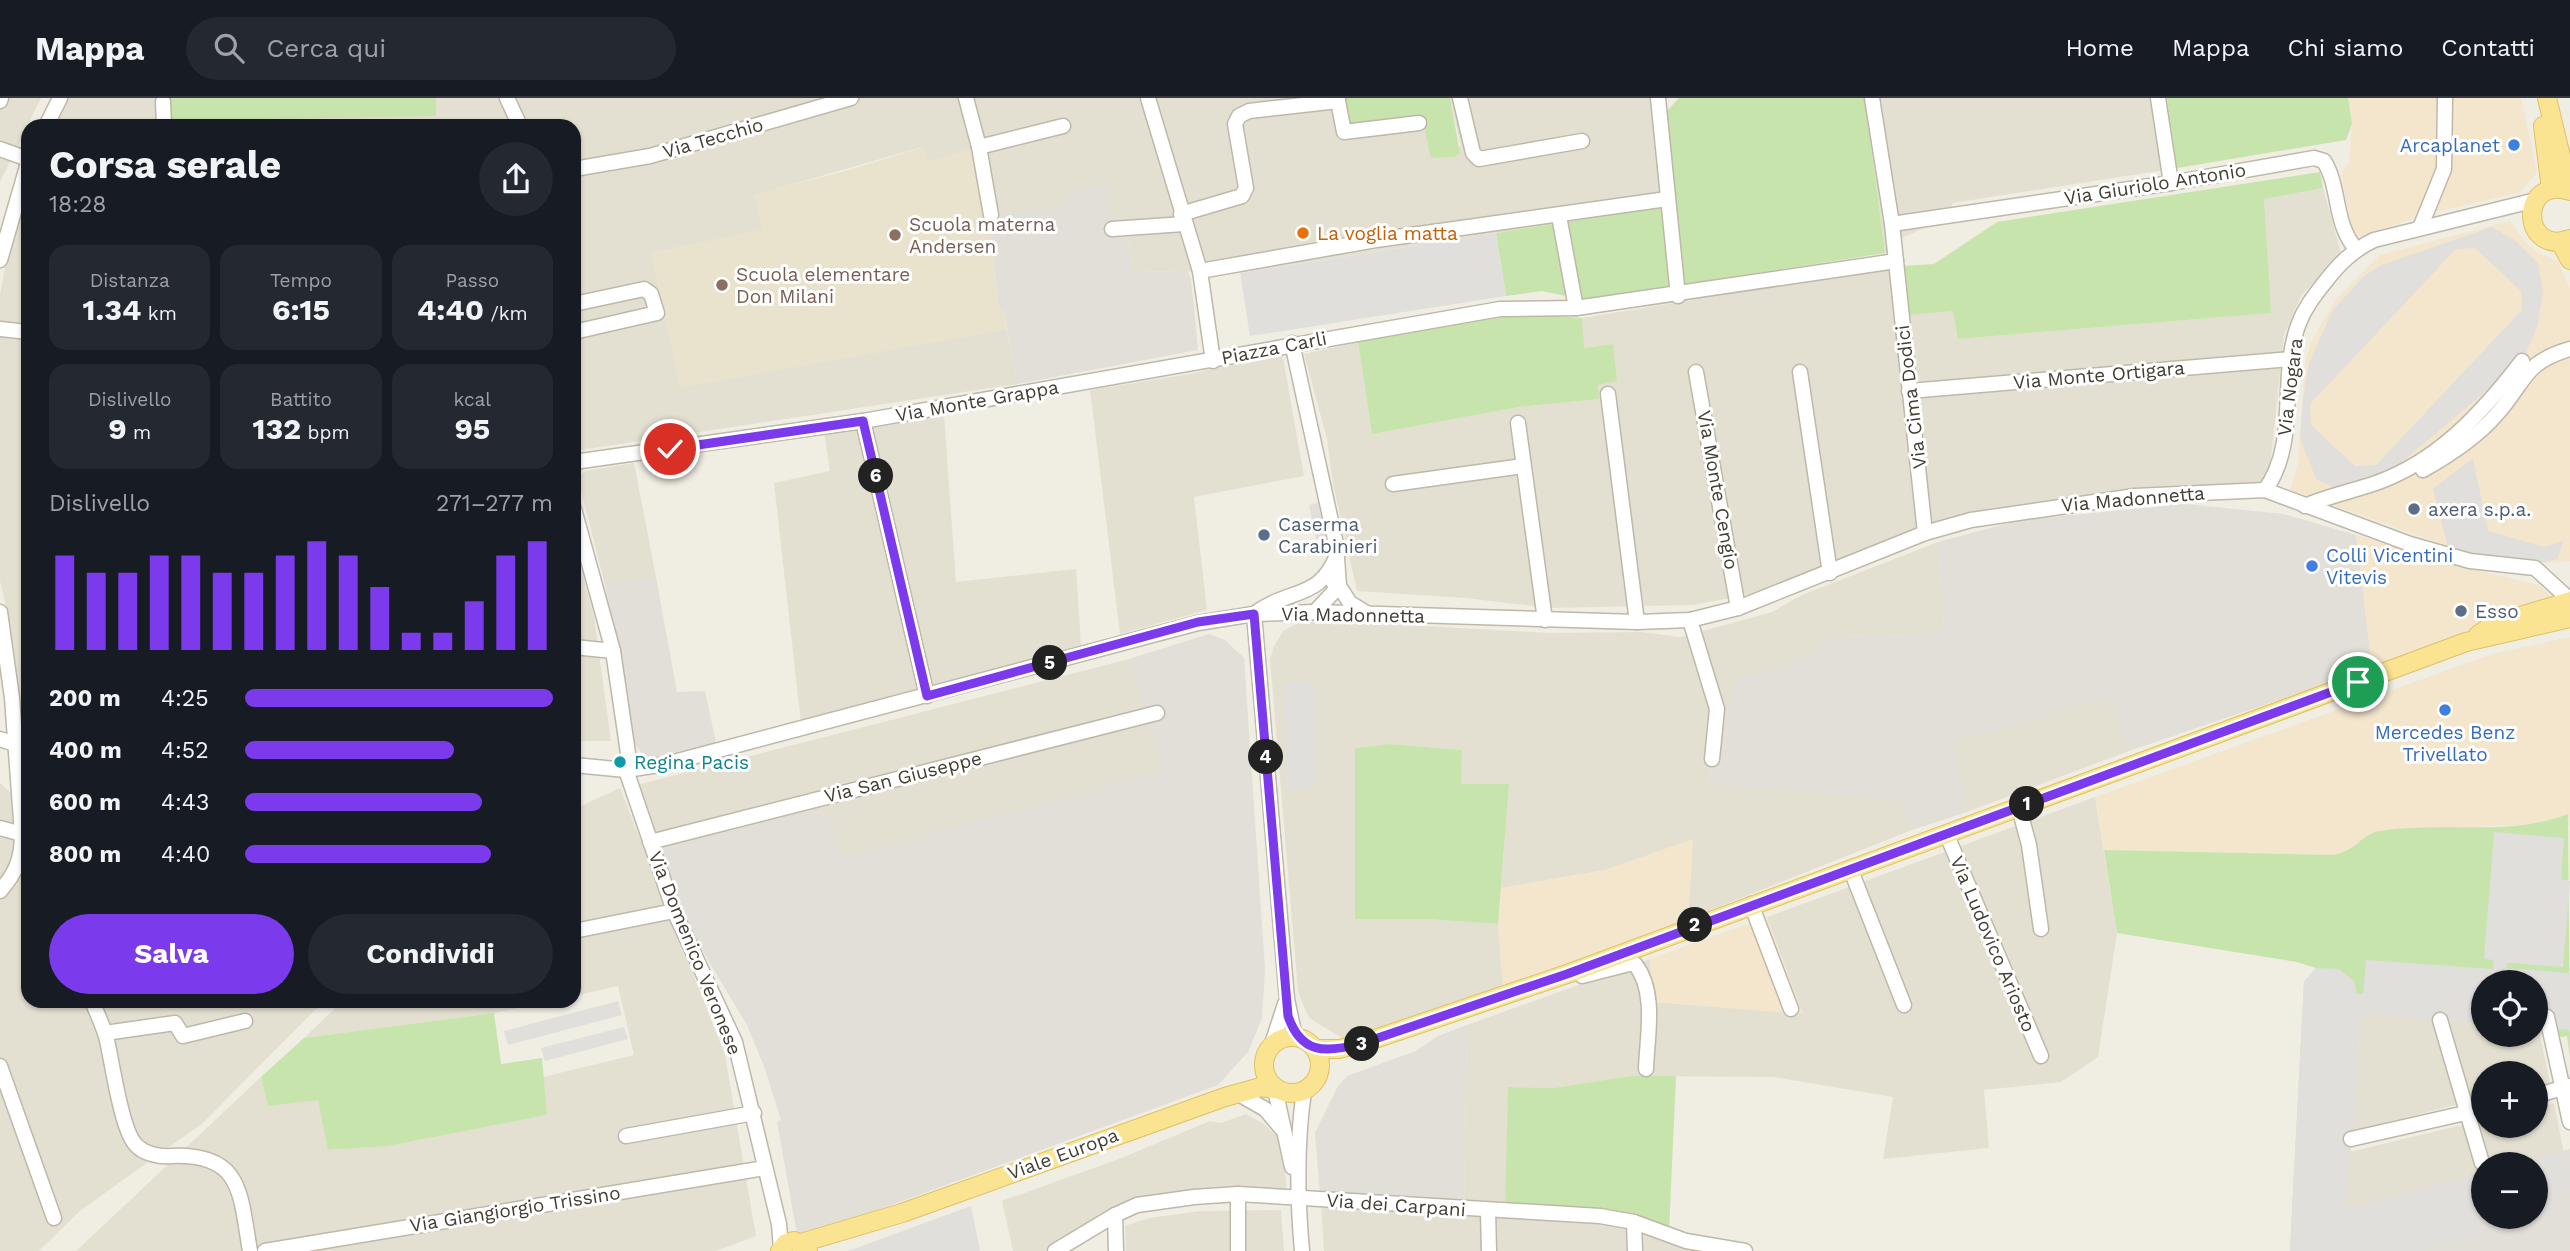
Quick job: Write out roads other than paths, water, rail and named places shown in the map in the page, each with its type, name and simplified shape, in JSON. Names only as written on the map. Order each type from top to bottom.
[{"type":"main road","points":[[2539,98],[2556,192]]},
{"type":"main road","points":[[2547,98],[2556,192]]},
{"type":"main road","points":[[2556,192],[2531,216],[2543,238],[2565,241],[2570,260]]},
{"type":"main road","points":[[2466,642],[2494,624],[2570,601]]},
{"type":"main road","points":[[1315,1049],[1339,1049],[1360,1044],[1567,974],[2466,642],[2570,618]]},
{"type":"main road","points":[[1318,1076],[1320,1057],[1315,1049],[1295,1037],[1287,1037],[1268,1051],[1265,1075],[1276,1089],[1290,1094],[1304,1091],[1318,1076],[1360,1044]]},
{"type":"main road","name":"Viale Europa","points":[[1231,1095],[1250,1077],[1268,1051]]},
{"type":"main road","name":"Viale Europa","points":[[902,1213],[1231,1095],[1261,1087],[1276,1089]]},
{"type":"main road","points":[[780,1250],[786,1243],[803,1245],[902,1213]]},
{"type":"main road","points":[[820,1251],[902,1213]]},
{"type":"street","points":[[50,119],[60,98]]},
{"type":"street","points":[[507,98],[517,119]]},
{"type":"street","name":"Via Tecchio","points":[[581,168],[650,156],[851,98]]},
{"type":"street","points":[[965,98],[979,147],[990,215]]},
{"type":"street","name":"Piazza Carli","points":[[1148,98],[1182,219],[1200,271],[1213,361],[1292,343],[1500,309],[1576,308],[1678,296],[1896,261]]},
{"type":"street","points":[[1460,98],[1473,153],[1479,159],[1583,141]]},
{"type":"street","points":[[1658,98],[1678,296]]},
{"type":"street","name":"Via Cima Dodici","points":[[1872,98],[1892,224],[1925,533]]},
{"type":"street","points":[[2158,98],[2171,183]]},
{"type":"street","points":[[2420,228],[2444,169],[2445,98]]},
{"type":"street","points":[[1112,229],[1182,219],[1242,196],[1246,188],[1235,124],[1239,116],[1249,111],[1338,99],[1344,132],[1419,123]]},
{"type":"street","points":[[163,102],[164,119]]},
{"type":"street","points":[[979,147],[1063,126]]},
{"type":"street","points":[[0,149],[21,158]]},
{"type":"street","name":"Via Giuriolo Antonio","points":[[1892,224],[2171,183],[2314,158],[2324,162],[2329,171],[2343,232],[2356,249]]},
{"type":"street","name":"Via Nogara","points":[[2265,490],[2277,473],[2286,429],[2290,359],[2298,324],[2309,301],[2356,249],[2374,240],[2509,207],[2556,192]]},
{"type":"street","points":[[1200,271],[1376,240],[1559,216],[1667,198]]},
{"type":"street","points":[[0,260],[21,204]]},
{"type":"street","points":[[2509,207],[2533,224]]},
{"type":"street","points":[[1559,216],[1576,308]]},
{"type":"street","points":[[581,302],[644,289],[651,294],[657,313],[581,330]]},
{"type":"street","points":[[0,329],[21,331]]},
{"type":"street","points":[[1292,343],[1338,552],[1333,582],[1315,612]]},
{"type":"street","points":[[2305,506],[2378,482],[2416,473],[2468,442],[2497,414],[2525,374],[2540,359],[2570,349]]},
{"type":"street","name":"Via Monte Ortigara","points":[[1909,391],[2290,359]]},
{"type":"street","name":"Via Monte Grappa","points":[[581,461],[863,421],[1213,361]]},
{"type":"street","points":[[2378,482],[2421,462],[2462,429],[2489,404],[2522,361]]},
{"type":"street","name":"Via Monte Cengio","points":[[1696,372],[1738,608]]},
{"type":"street","points":[[1800,372],[1830,573]]},
{"type":"street","points":[[1608,394],[1637,622]]},
{"type":"street","points":[[863,421],[927,696]]},
{"type":"street","points":[[1518,423],[1545,620]]},
{"type":"street","points":[[1393,484],[1523,466]]},
{"type":"street","name":"Via Madonnetta","points":[[581,766],[626,770],[666,764],[1198,622],[1254,614],[1315,612],[1637,622],[1690,620],[1738,608],[1925,533],[1971,520],[2065,504],[2135,496],[2265,490],[2410,544],[2470,561],[2535,568],[2570,601]]},
{"type":"street","name":"Via Domenico Veronese","points":[[581,534],[613,651],[628,753],[626,770],[674,911],[735,1042],[779,1224],[780,1250]]},
{"type":"street","points":[[1295,1037],[1287,999],[1254,614],[1270,602],[1333,582]]},
{"type":"street","points":[[1333,582],[1350,603],[1368,614]]},
{"type":"street","points":[[0,611],[21,794]]},
{"type":"street","points":[[1690,620],[1717,709],[1712,759]]},
{"type":"street","points":[[581,648],[613,651]]},
{"type":"street","name":"Via San Giuseppe","points":[[650,842],[1157,713]]},
{"type":"street","points":[[0,739],[15,744]]},
{"type":"street","points":[[2019,808],[2029,845],[2041,929]]},
{"type":"street","points":[[0,828],[21,834]]},
{"type":"street","name":"Via Ludovico Ariosto","points":[[1946,833],[2041,1056]]},
{"type":"street","points":[[0,891],[21,863]]},
{"type":"street","points":[[1850,869],[1903,1005]]},
{"type":"street","points":[[1751,904],[1791,1009]]},
{"type":"street","points":[[581,930],[674,911]]},
{"type":"street","points":[[1567,974],[1576,977],[1635,964],[1648,990],[1646,1069]]},
{"type":"street","points":[[1268,1051],[1287,999]]},
{"type":"street","points":[[95,1008],[105,1033],[127,1128],[135,1145],[161,1157],[214,1161],[230,1172],[238,1185],[250,1251]]},
{"type":"street","points":[[2440,1020],[2479,1152]]},
{"type":"street","points":[[105,1033],[175,1023],[183,1036],[245,1021]]},
{"type":"street","points":[[2548,1021],[2565,1087],[2570,1122]]},
{"type":"street","points":[[0,1066],[5,1098],[54,1218]]},
{"type":"street","points":[[2548,1092],[2565,1087]]},
{"type":"street","points":[[1276,1089],[1297,1194]]},
{"type":"street","points":[[1302,1251],[1297,1194],[1298,1128],[1304,1091]]},
{"type":"street","points":[[1231,1095],[1265,1109],[1284,1131]]},
{"type":"street","points":[[2351,1139],[2471,1112]]},
{"type":"street","points":[[626,1136],[754,1113]]},
{"type":"street","name":"Via Giangiorgio Trissino","points":[[265,1251],[765,1168]]},
{"type":"street","points":[[1238,1194],[1238,1251]]},
{"type":"street","name":"Via dei Carpani","points":[[1055,1251],[1115,1214],[1164,1199],[1238,1194],[1297,1194],[1488,1211],[1600,1216],[1634,1222],[1686,1241],[1745,1251]]},
{"type":"street","points":[[1488,1211],[1489,1251]]},
{"type":"street","points":[[1115,1214],[1116,1251]]},
{"type":"street","points":[[1634,1222],[1635,1251]]},
{"type":"street","points":[[779,1224],[803,1245]]},
{"type":"place","name":"Arcaplanet","points":[[2514,145]]},
{"type":"place","name":"La voglia matta","points":[[1303,233]]},
{"type":"place","name":"Scuola materna Andersen","points":[[895,235]]},
{"type":"place","name":"Scuola elementare Don Milani","points":[[722,285]]},
{"type":"place","name":"axera s.p.a.","points":[[2414,509]]},
{"type":"place","name":"Caserma Carabinieri","points":[[1264,535]]},
{"type":"place","name":"Colli Vicentini Vitevis","points":[[2312,566]]},
{"type":"place","name":"Esso","points":[[2461,611]]},
{"type":"place","name":"Mercedes Benz Trivellato","points":[[2445,710]]},
{"type":"place","name":"Regina Pacis","points":[[620,762]]}]
